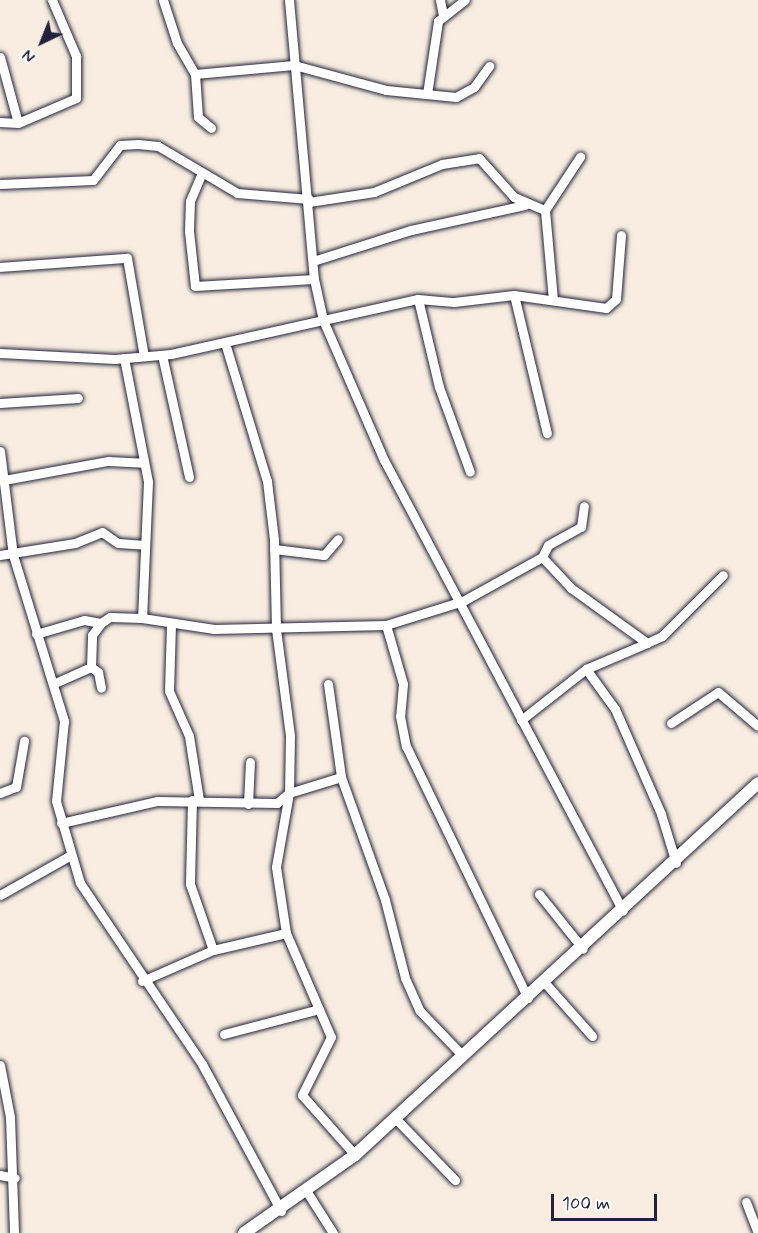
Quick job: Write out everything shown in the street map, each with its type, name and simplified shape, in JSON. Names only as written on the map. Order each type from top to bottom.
[{"type":"main road","points":[[244,1233],[281,1211],[355,1155],[583,949],[758,783]]},
{"type":"street","points":[[0,122],[18,123],[76,98],[76,56],[52,0]]},
{"type":"street","points":[[164,0],[177,44],[195,74],[198,117],[211,128]]},
{"type":"street","points":[[290,0],[314,279],[323,320],[384,460],[463,601],[521,720],[623,911]]},
{"type":"street","points":[[440,0],[443,16]]},
{"type":"street","points":[[427,94],[436,27],[443,16],[465,0]]},
{"type":"street","points":[[0,57],[18,123]]},
{"type":"street","points":[[195,74],[294,65],[386,90],[427,94],[467,92],[489,66]]},
{"type":"street","points":[[0,184],[93,180],[120,145],[138,144],[158,146],[189,162],[201,175],[237,193],[309,201],[374,192],[442,164],[479,158],[525,205]]},
{"type":"street","points":[[553,300],[545,210],[580,157]]},
{"type":"street","points":[[201,175],[190,201],[189,231],[195,286],[314,279]]},
{"type":"street","points":[[313,261],[411,230],[525,205],[545,210]]},
{"type":"street","points":[[0,353],[124,358],[162,355],[418,299],[454,302],[514,295],[613,304],[621,235]]},
{"type":"street","points":[[0,267],[127,258],[144,356]]},
{"type":"street","points":[[514,295],[547,433]]},
{"type":"street","points":[[418,299],[442,396],[470,472]]},
{"type":"street","points":[[225,343],[267,481],[274,549],[276,629],[290,736],[288,793],[276,867],[286,933],[331,1042],[302,1095],[355,1155]]},
{"type":"street","points":[[162,355],[189,477]]},
{"type":"street","points":[[124,358],[143,463],[145,545],[142,618]]},
{"type":"street","points":[[0,404],[78,398]]},
{"type":"street","points":[[0,451],[13,555],[36,633],[55,683],[64,721],[56,801],[71,855],[98,916],[207,1072],[281,1211]]},
{"type":"street","points":[[2,475],[108,462],[143,463]]},
{"type":"street","points":[[92,634],[101,623],[110,617],[142,618],[171,624],[276,629],[386,625],[463,601],[542,557],[548,545],[581,527],[584,506]]},
{"type":"street","points":[[0,555],[13,555],[75,543],[102,532],[118,543],[145,545]]},
{"type":"street","points":[[274,549],[324,555],[338,539]]},
{"type":"street","points":[[542,557],[571,588],[646,643]]},
{"type":"street","points":[[521,720],[586,669],[662,636],[723,575]]},
{"type":"street","points":[[36,633],[84,620],[101,623]]},
{"type":"street","points":[[84,620],[92,634],[91,667]]},
{"type":"street","points":[[171,624],[169,691],[189,736],[196,800],[190,884],[213,950]]},
{"type":"street","points":[[386,625],[403,684],[400,716],[406,746],[528,998]]},
{"type":"street","points":[[55,683],[91,667]]},
{"type":"street","points":[[91,667],[98,672],[101,688]]},
{"type":"street","points":[[586,669],[615,709],[661,814],[676,863]]},
{"type":"street","points":[[328,684],[341,777],[385,900],[405,978],[420,1011],[462,1056]]},
{"type":"street","points":[[671,723],[718,692],[758,726]]},
{"type":"street","points":[[0,793],[16,787],[24,741]]},
{"type":"street","points":[[248,804],[250,762]]},
{"type":"street","points":[[61,823],[157,801],[277,803],[288,793],[341,777]]},
{"type":"street","points":[[0,895],[71,855]]},
{"type":"street","points":[[538,894],[583,949]]},
{"type":"street","points":[[142,981],[213,950],[286,933]]},
{"type":"street","points":[[545,983],[592,1036]]},
{"type":"street","points":[[224,1034],[319,1009]]},
{"type":"street","points":[[2,1067],[15,1178],[14,1233]]},
{"type":"street","points":[[396,1119],[455,1180]]},
{"type":"street","points":[[0,1175],[15,1178]]},
{"type":"street","points":[[307,1192],[333,1233]]},
{"type":"street","points":[[746,1202],[758,1233]]}]
